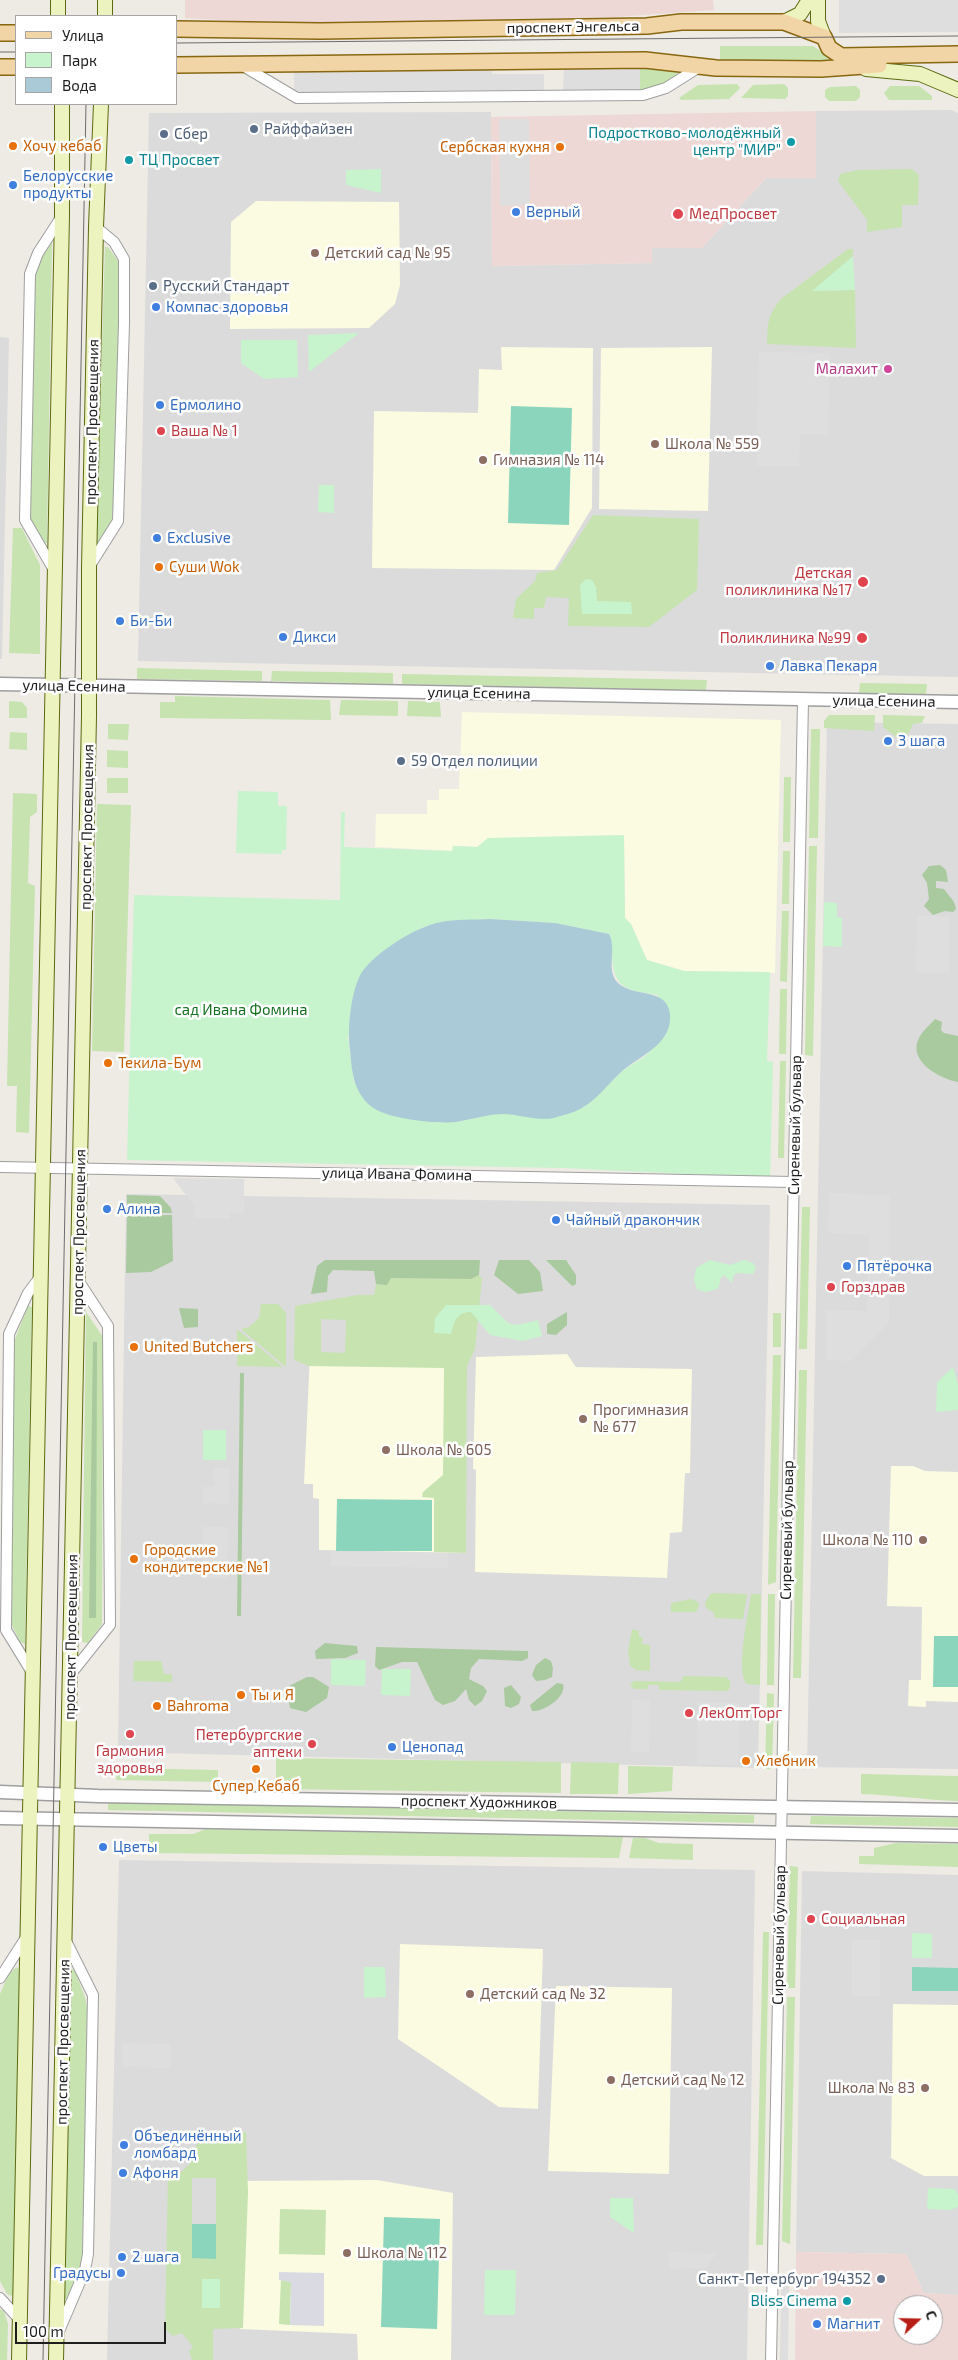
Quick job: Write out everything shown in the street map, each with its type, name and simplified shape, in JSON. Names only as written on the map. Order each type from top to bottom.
[{"type":"main road","points":[[58,0],[58,15]]},
{"type":"main road","points":[[104,15],[105,0]]},
{"type":"main road","points":[[784,22],[800,14],[809,0]]},
{"type":"main road","points":[[818,0],[818,21],[824,37]]},
{"type":"main road","name":"проспект Энгельса","points":[[178,29],[320,31],[647,26],[680,22],[784,22],[824,37],[829,48],[841,56],[958,54]]},
{"type":"main road","points":[[0,33],[15,32]]},
{"type":"main road","points":[[178,65],[645,60],[700,66],[855,68],[958,64]]},
{"type":"main road","points":[[0,67],[15,67]]},
{"type":"main road","points":[[855,68],[920,74],[958,90]]},
{"type":"main road","points":[[19,2360],[51,685],[62,215],[62,105]]},
{"type":"main road","name":"проспект Просвещения","points":[[56,2360],[90,686],[89,568],[96,227],[101,105]]},
{"type":"street","points":[[240,64],[297,98],[643,95],[666,88],[700,66]]},
{"type":"street","points":[[55,570],[26,520],[30,274],[38,253],[62,215]]},
{"type":"street","points":[[89,568],[118,520],[124,323],[124,259],[114,242],[96,227]]},
{"type":"street","name":"улица Есенина","points":[[0,684],[958,702]]},
{"type":"street","name":"Сиреневый бульвар","points":[[770,2360],[803,700]]},
{"type":"street","name":"улица Ивана Фомина","points":[[0,1167],[794,1182]]},
{"type":"street","points":[[33,1674],[6,1630],[9,1334],[28,1293],[40,1277]]},
{"type":"street","points":[[70,1676],[110,1625],[108,1326],[78,1280]]},
{"type":"street","name":"проспект Художников","points":[[0,1792],[31,1792],[68,1796],[958,1810]]},
{"type":"street","name":"проспект Художников","points":[[0,1818],[67,1821],[958,1836]]},
{"type":"street","points":[[0,1978],[28,1935]]},
{"type":"street","points":[[57,2337],[85,2270],[88,2254],[93,1995],[65,1940]]},
{"type":"street","points":[[0,2298],[20,2320]]},
{"type":"shaded area","points":[[185,0],[713,0],[714,10],[616,17],[269,23],[185,18]]},
{"type":"shaded area","points":[[839,0],[958,0],[958,32],[839,33]]},
{"type":"shaded area","points":[[564,67],[640,67],[640,91],[563,91]]},
{"type":"shaded area","points":[[492,69],[492,74],[544,74],[544,90],[302,92],[294,90],[294,71]]},
{"type":"shaded area","points":[[951,110],[958,113],[958,677],[138,661],[149,113],[491,112],[492,266],[652,263],[651,248],[702,248],[766,178],[816,178],[816,111]]},
{"type":"shaded area","points":[[816,111],[816,178],[766,178],[702,248],[652,248],[652,263],[492,266],[491,117]]},
{"type":"shaded area","points":[[499,119],[529,119],[530,205],[500,206]]},
{"type":"shaded area","name":"Детский сад № 95","points":[[256,201],[399,202],[400,285],[395,304],[369,328],[230,329],[231,222]]},
{"type":"shaded area","points":[[0,337],[9,338],[2,659],[0,659]]},
{"type":"shaded area","name":"Гимназия № 114","points":[[501,347],[593,348],[592,508],[554,570],[372,568],[374,411],[478,413],[479,369],[502,370]]},
{"type":"shaded area","name":"Школа № 559","points":[[712,347],[708,511],[599,509],[601,348]]},
{"type":"shaded area","points":[[759,352],[830,353],[828,435],[800,435],[799,467],[757,466]]},
{"type":"shaded area","points":[[462,712],[781,720],[775,973],[684,971],[647,960],[631,924],[625,918],[624,836],[478,847],[453,846],[453,851],[375,847],[376,814],[427,814],[427,800],[439,800],[439,789],[459,789]]},
{"type":"shaded area","points":[[827,722],[958,724],[958,1769],[807,1767]]},
{"type":"shaded area","points":[[917,916],[950,916],[949,973],[916,973]]},
{"type":"shaded area","points":[[173,1178],[244,1179],[244,1214],[230,1213],[230,1219],[194,1218],[194,1206]]},
{"type":"shaded area","points":[[829,1193],[890,1195],[889,1323],[852,1361],[826,1360],[826,1310],[867,1311],[869,1235],[828,1233]]},
{"type":"shaded area","points":[[126,1194],[770,1205],[758,1768],[118,1752]]},
{"type":"shaded area","name":"Школа № 605","points":[[310,1354],[453,1354],[466,1553],[319,1550],[319,1499],[313,1498],[313,1484],[304,1484]]},
{"type":"shaded area","points":[[567,1354],[576,1367],[692,1369],[690,1473],[685,1473],[682,1532],[670,1533],[667,1578],[475,1572],[476,1470],[473,1469],[476,1357]]},
{"type":"shaded area","name":"Школа № 110","points":[[891,1466],[913,1466],[925,1471],[958,1472],[958,1702],[926,1701],[926,1707],[908,1706],[909,1680],[921,1680],[922,1607],[887,1606]]},
{"type":"shaded area","points":[[214,1468],[230,1468],[229,1504],[203,1503],[203,1487],[214,1486]]},
{"type":"shaded area","points":[[203,1527],[228,1527],[227,1579],[203,1579]]},
{"type":"shaded area","points":[[331,1551],[448,1553],[448,1568],[331,1566]]},
{"type":"shaded area","points":[[632,1700],[650,1701],[649,1752],[631,1752]]},
{"type":"shaded area","points":[[698,1702],[740,1703],[738,1765],[697,1764]]},
{"type":"shaded area","points":[[119,1860],[755,1870],[747,2360],[107,2360]]},
{"type":"shaded area","points":[[802,1871],[958,1875],[958,2295],[924,2293],[906,2254],[796,2252]]},
{"type":"shaded area","points":[[852,1940],[880,1940],[880,1996],[852,1996]]},
{"type":"shaded area","name":"Детский сад № 32","points":[[400,1944],[543,1949],[538,2109],[499,2107],[398,2039]]},
{"type":"shaded area","name":"Детский сад № 12","points":[[556,1986],[672,1988],[669,2174],[548,2171]]},
{"type":"shaded area","name":"Школа № 83","points":[[893,2004],[958,2005],[958,2176],[924,2176],[891,2158]]},
{"type":"shaded area","points":[[122,2043],[170,2044],[170,2068],[122,2067]]},
{"type":"shaded area","name":"Школа № 112","points":[[377,2180],[453,2193],[451,2360],[358,2360],[357,2334],[240,2329],[243,2181]]},
{"type":"shaded area","points":[[668,2252],[717,2253],[706,2268],[669,2269]]},
{"type":"shaded area","points":[[796,2252],[906,2254],[924,2293],[958,2295],[958,2360],[795,2360]]},
{"type":"shaded area","points":[[279,2272],[324,2273],[324,2326],[290,2325],[291,2282],[279,2280]]},
{"type":"shaded area","points":[[781,2285],[789,2285],[788,2360],[780,2360]]},
{"type":"green space","points":[[720,46],[813,46],[836,61],[720,60]]},
{"type":"green space","points":[[640,67],[676,71],[678,75],[663,85],[640,91]]},
{"type":"green space","points":[[737,84],[740,88],[729,99],[681,100],[679,98],[698,85]]},
{"type":"green space","points":[[784,84],[788,88],[788,96],[785,99],[741,98],[753,85]]},
{"type":"green space","points":[[856,86],[860,90],[860,97],[856,101],[829,101],[825,97],[825,90],[830,87]]},
{"type":"green space","points":[[890,86],[919,86],[932,96],[932,100],[889,100],[884,93]]},
{"type":"green space","points":[[381,169],[381,193],[346,185],[346,170]]},
{"type":"green space","points":[[912,169],[919,175],[918,205],[902,205],[902,227],[867,232],[867,220],[838,181],[840,174],[857,170]]},
{"type":"green space","points":[[49,243],[52,243],[47,543],[43,543],[29,520],[34,275]]},
{"type":"green space","points":[[105,247],[108,247],[120,264],[113,520],[100,543],[96,543]]},
{"type":"green space","points":[[848,249],[853,249],[853,256],[813,291],[855,290],[856,348],[767,344],[769,320],[773,309],[782,298]]},
{"type":"green space","points":[[853,256],[855,290],[812,291]]},
{"type":"green space","points":[[359,333],[309,372],[308,335]]},
{"type":"green space","points":[[241,340],[297,340],[298,377],[264,379],[241,363]]},
{"type":"green space","points":[[511,406],[572,408],[569,525],[508,523]]},
{"type":"green space","points":[[319,485],[334,485],[334,513],[318,512]]},
{"type":"green space","points":[[593,515],[699,519],[697,590],[649,627],[568,626],[569,598],[546,597],[544,608],[534,608],[534,619],[513,618],[516,599],[535,581],[537,573],[557,570]]},
{"type":"green space","points":[[13,528],[22,528],[40,565],[40,654],[9,653]]},
{"type":"green space","points":[[586,579],[592,580],[596,587],[597,601],[631,602],[632,614],[582,614],[580,585]]},
{"type":"green space","points":[[137,668],[262,671],[262,681],[137,679]]},
{"type":"green space","points":[[272,671],[393,673],[393,684],[271,681]]},
{"type":"green space","points":[[402,674],[707,680],[706,690],[402,684]]},
{"type":"green space","points":[[860,683],[927,684],[926,694],[859,693]]},
{"type":"green space","points":[[175,696],[330,700],[331,720],[160,718],[160,702],[175,702]]},
{"type":"green space","points":[[341,700],[398,701],[398,716],[339,715]]},
{"type":"green space","points":[[9,701],[22,702],[27,708],[27,718],[9,718]]},
{"type":"green space","points":[[408,701],[440,702],[441,717],[407,716]]},
{"type":"green space","points":[[829,715],[875,715],[874,731],[824,728],[824,721]]},
{"type":"green space","points":[[883,715],[925,716],[922,723],[913,724],[908,734],[899,739],[883,727]]},
{"type":"green space","points":[[108,724],[129,724],[128,740],[108,739]]},
{"type":"green space","points":[[811,729],[820,729],[818,838],[809,838]]},
{"type":"green space","points":[[10,732],[27,733],[27,750],[9,749]]},
{"type":"green space","points":[[107,750],[128,751],[128,768],[107,767]]},
{"type":"green space","points":[[784,777],[791,777],[790,842],[783,842]]},
{"type":"green space","points":[[107,778],[128,778],[128,793],[107,793]]},
{"type":"green space","points":[[238,791],[278,792],[278,806],[287,806],[286,850],[282,850],[282,854],[236,853]]},
{"type":"green space","points":[[13,793],[37,794],[37,812],[30,817],[28,883],[35,886],[29,1133],[16,1132],[17,1086],[7,1086]]},
{"type":"green space","points":[[97,804],[131,805],[124,1052],[92,1051]]},
{"type":"green space","name":"сад Ивана Фомина","points":[[341,812],[345,812],[344,847],[452,851],[453,846],[477,847],[488,838],[624,835],[625,918],[631,924],[647,960],[684,971],[770,972],[767,1061],[773,1062],[770,1178],[563,1168],[127,1160],[134,895],[340,900]],"holes":[[[490,919],[555,923],[609,934],[615,974],[623,986],[658,995],[666,1035],[644,1057],[622,1071],[584,1107],[488,1115],[457,1122],[354,1082],[348,1037],[369,964],[399,941],[421,928],[441,922]]]},
{"type":"green space","points":[[809,846],[817,846],[813,1056],[805,1055]]},
{"type":"green space","points":[[783,851],[790,851],[789,904],[782,904]]},
{"type":"green space","points":[[940,865],[946,870],[948,882],[936,881],[936,888],[944,889],[954,902],[956,909],[953,912],[945,911],[933,915],[924,906],[929,899],[927,883],[922,875],[929,866]]},
{"type":"green space","points":[[824,902],[837,903],[837,917],[842,918],[842,947],[823,946]]},
{"type":"green space","points":[[782,911],[789,911],[787,982],[780,981]]},
{"type":"green space","points":[[780,989],[787,989],[786,1054],[779,1054]]},
{"type":"green space","points":[[935,1019],[942,1022],[941,1030],[944,1033],[958,1036],[958,1082],[943,1077],[927,1068],[918,1054],[916,1046],[919,1038]]},
{"type":"green space","points":[[780,1061],[786,1061],[784,1158],[778,1158]]},
{"type":"green space","points":[[127,1195],[160,1196],[171,1208],[172,1213],[127,1213]]},
{"type":"green space","points":[[802,1207],[810,1207],[807,1349],[799,1349]]},
{"type":"green space","points":[[172,1215],[173,1261],[151,1272],[126,1273],[127,1216]]},
{"type":"green space","points":[[325,1260],[480,1260],[479,1275],[471,1279],[391,1278],[387,1285],[376,1284],[374,1271],[333,1270],[328,1276],[327,1292],[311,1294],[317,1266]]},
{"type":"green space","points":[[499,1260],[529,1260],[540,1272],[543,1291],[518,1294],[494,1275]]},
{"type":"green space","points":[[546,1260],[566,1260],[576,1275],[576,1284],[572,1286]]},
{"type":"green space","points":[[710,1260],[730,1265],[744,1260],[753,1263],[756,1268],[753,1274],[736,1273],[732,1283],[724,1275],[721,1278],[718,1289],[705,1292],[697,1289],[694,1280],[696,1268]]},
{"type":"green space","points":[[479,1275],[482,1278],[475,1349],[467,1366],[466,1553],[434,1552],[434,1498],[422,1497],[423,1492],[443,1475],[444,1368],[309,1366],[294,1360],[295,1306],[358,1295],[374,1295],[376,1284],[387,1285],[390,1278],[471,1279]],"holes":[[[321,1319],[346,1320],[345,1353],[321,1352]]]},
{"type":"green space","points":[[261,1304],[278,1304],[286,1313],[286,1367],[241,1329],[249,1327],[259,1318]]},
{"type":"green space","points":[[446,1305],[490,1305],[507,1322],[514,1325],[538,1320],[542,1336],[523,1341],[490,1335],[471,1312],[466,1312],[457,1318],[451,1334],[434,1333],[435,1318]]},
{"type":"green space","points":[[28,1306],[32,1307],[25,1644],[20,1642],[10,1621],[13,1344]]},
{"type":"green space","points":[[179,1308],[198,1309],[198,1327],[184,1328]]},
{"type":"green space","points":[[86,1312],[103,1337],[102,1624],[88,1643],[82,1642]]},
{"type":"green space","points":[[567,1312],[567,1325],[556,1335],[547,1334],[547,1324]]},
{"type":"green space","points":[[773,1313],[781,1313],[781,1347],[773,1347]]},
{"type":"green space","points":[[237,1330],[242,1333],[283,1367],[237,1366]]},
{"type":"green space","points":[[93,1342],[97,1342],[96,1618],[89,1618]]},
{"type":"green space","points":[[773,1355],[781,1355],[776,1582],[768,1585]]},
{"type":"green space","points":[[953,1367],[958,1384],[958,1410],[936,1412],[937,1382]]},
{"type":"green space","points":[[799,1370],[807,1370],[801,1678],[793,1678]]},
{"type":"green space","points":[[240,1373],[244,1373],[241,1616],[237,1616]]},
{"type":"green space","points":[[203,1430],[226,1430],[226,1460],[203,1460]]},
{"type":"green space","points":[[337,1499],[432,1500],[432,1551],[336,1551]]},
{"type":"green space","points":[[710,1594],[747,1594],[743,1619],[715,1618],[714,1613],[706,1608],[705,1603]]},
{"type":"green space","points":[[751,1594],[761,1594],[760,1685],[747,1684],[742,1667]]},
{"type":"green space","points":[[768,1594],[775,1594],[774,1685],[767,1685]]},
{"type":"green space","points":[[691,1599],[698,1602],[699,1605],[696,1612],[671,1612],[671,1603]]},
{"type":"green space","points":[[632,1629],[639,1631],[639,1637],[643,1637],[642,1644],[650,1645],[650,1671],[636,1670],[630,1666],[628,1651]]},
{"type":"green space","points":[[934,1636],[958,1636],[958,1687],[933,1687]]},
{"type":"green space","points":[[325,1643],[357,1646],[358,1653],[345,1658],[316,1659],[315,1651]]},
{"type":"green space","points":[[376,1647],[528,1651],[528,1658],[522,1661],[479,1659],[471,1668],[469,1679],[483,1686],[487,1691],[482,1701],[475,1706],[469,1700],[466,1689],[455,1701],[443,1705],[435,1700],[417,1662],[402,1662],[379,1670],[375,1666]]},
{"type":"green space","points":[[545,1658],[551,1661],[553,1668],[552,1677],[536,1681],[532,1675],[536,1665]]},
{"type":"green space","points":[[331,1659],[366,1660],[365,1686],[331,1685]]},
{"type":"green space","points":[[134,1661],[161,1661],[164,1674],[172,1674],[172,1682],[133,1681]]},
{"type":"green space","points":[[382,1669],[411,1669],[410,1696],[381,1695]]},
{"type":"green space","points":[[684,1676],[726,1677],[730,1681],[730,1688],[727,1691],[659,1690],[659,1685],[648,1685],[648,1689],[634,1689],[630,1685],[634,1681],[680,1682]]},
{"type":"green space","points":[[307,1677],[313,1677],[329,1687],[327,1698],[306,1712],[290,1708],[287,1687]]},
{"type":"green space","points":[[557,1683],[563,1684],[562,1694],[558,1699],[542,1709],[532,1711],[530,1705]]},
{"type":"green space","points":[[511,1685],[521,1697],[519,1704],[511,1708],[505,1706],[504,1688]]},
{"type":"green space","points":[[767,1693],[774,1694],[772,1769],[765,1769]]},
{"type":"green space","points":[[276,1758],[561,1762],[561,1793],[276,1789]]},
{"type":"green space","points":[[571,1762],[619,1763],[618,1794],[570,1794]]},
{"type":"green space","points":[[628,1766],[673,1767],[672,1791],[628,1794]]},
{"type":"green space","points":[[117,1768],[218,1770],[218,1782],[116,1780]]},
{"type":"green space","points":[[861,1774],[958,1776],[958,1801],[861,1794]]},
{"type":"green space","points":[[108,1802],[754,1815],[754,1823],[108,1810]]},
{"type":"green space","points":[[811,1816],[958,1818],[958,1827],[810,1824]]},
{"type":"green space","points":[[206,1829],[623,1837],[619,1858],[154,1853],[149,1850],[149,1834],[193,1834]]},
{"type":"green space","points":[[633,1838],[645,1838],[659,1843],[693,1844],[693,1860],[629,1858]]},
{"type":"green space","points":[[896,1843],[958,1844],[958,1867],[859,1864],[859,1856],[874,1856],[874,1848]]},
{"type":"green space","points":[[790,1866],[798,1867],[795,1988],[787,1988]]},
{"type":"green space","points":[[763,1932],[769,1932],[763,2245],[756,2245]]},
{"type":"green space","points":[[912,1933],[932,1934],[932,1958],[912,1958]]},
{"type":"green space","points":[[17,1967],[20,1971],[14,2293],[11,2296],[7,2294],[0,2281],[0,1994],[9,1973]]},
{"type":"green space","points":[[364,1967],[385,1967],[386,1997],[364,1998]]},
{"type":"green space","points":[[912,1967],[958,1968],[958,1991],[912,1991]]},
{"type":"green space","points":[[70,1970],[75,1971],[85,1997],[88,2012],[82,2256],[80,2269],[68,2299],[64,2298]]},
{"type":"green space","points":[[787,1997],[795,1997],[790,2244],[782,2241]]},
{"type":"green space","points":[[246,2132],[248,2192],[243,2328],[213,2329],[213,2360],[192,2360],[189,2351],[193,2347],[182,2333],[173,2336],[165,2329],[168,2175],[177,2169],[181,2172],[190,2164],[188,2155],[204,2137]],"holes":[[[192,2178],[216,2178],[216,2258],[192,2258]]]},
{"type":"green space","points":[[928,2188],[955,2189],[958,2195],[958,2207],[950,2210],[927,2209]]},
{"type":"green space","points":[[610,2198],[633,2198],[634,2233],[610,2217]]},
{"type":"green space","points":[[280,2209],[326,2210],[325,2255],[279,2254]]},
{"type":"green space","points":[[384,2217],[440,2219],[437,2329],[381,2327]]},
{"type":"green space","points":[[192,2224],[216,2224],[216,2259],[192,2258]]},
{"type":"green space","points":[[485,2270],[516,2270],[515,2315],[484,2315]]},
{"type":"green space","points":[[202,2279],[220,2279],[220,2308],[202,2308]]},
{"type":"green space","points":[[281,2280],[291,2281],[290,2325],[279,2324]]},
{"type":"green space","points":[[0,2309],[4,2311],[8,2324],[7,2360],[0,2360]]},
{"type":"water","points":[[490,919],[555,923],[609,934],[612,946],[612,971],[614,977],[624,987],[657,996],[663,1000],[668,1006],[670,1015],[666,1034],[653,1049],[628,1066],[582,1108],[554,1118],[542,1119],[499,1114],[456,1122],[437,1122],[400,1118],[372,1107],[357,1088],[349,1041],[353,999],[358,979],[362,972],[368,964],[387,948],[409,934],[431,924],[447,921]]},
{"type":"tram line","points":[[178,43],[958,36]]},
{"type":"tram line","points":[[0,52],[15,52]]},
{"type":"tram line","points":[[43,2360],[86,105]]},
{"type":"place","name":"Райффайзен","points":[[254,129]]},
{"type":"place","name":"Сбер","points":[[164,134]]},
{"type":"place","name":"Подростково-молодёжный центр \"МИР\"","points":[[791,142]]},
{"type":"place","name":"Хочу кебаб","points":[[13,146]]},
{"type":"place","name":"Сербская кухня","points":[[560,147]]},
{"type":"place","name":"ТЦ Просвет","points":[[129,160]]},
{"type":"place","name":"Белорусские продукты","points":[[13,185]]},
{"type":"place","name":"Верный","points":[[516,212]]},
{"type":"place","name":"МедПросвет","points":[[678,214]]},
{"type":"place","name":"Детский сад № 95","points":[[315,253]]},
{"type":"place","name":"Русский Стандарт","points":[[153,286]]},
{"type":"place","name":"Компас здоровья","points":[[156,307]]},
{"type":"place","name":"Малахит","points":[[888,369]]},
{"type":"place","name":"Ермолино","points":[[160,405]]},
{"type":"place","name":"Ваша № 1","points":[[161,431]]},
{"type":"place","name":"Школа № 559","points":[[655,444]]},
{"type":"place","name":"Гимназия № 114","points":[[483,460]]},
{"type":"place","name":"Exclusive","points":[[157,538]]},
{"type":"place","name":"Суши Wok","points":[[159,567]]},
{"type":"place","name":"Детская поликлиника №17","points":[[863,582]]},
{"type":"place","name":"Би-Би","points":[[120,621]]},
{"type":"place","name":"Дикси","points":[[283,637]]},
{"type":"place","name":"Поликлиника №99","points":[[862,638]]},
{"type":"place","name":"Лавка Пекаря","points":[[770,666]]},
{"type":"place","name":"3 шага","points":[[888,741]]},
{"type":"place","name":"59 Отдел полиции","points":[[401,761]]},
{"type":"place","name":"Текила-Бум","points":[[108,1063]]},
{"type":"place","name":"Алина","points":[[107,1209]]},
{"type":"place","name":"Чайный дракончик","points":[[556,1220]]},
{"type":"place","name":"Пятёрочка","points":[[847,1266]]},
{"type":"place","name":"Горздрав","points":[[831,1287]]},
{"type":"place","name":"United Butchers","points":[[134,1347]]},
{"type":"place","name":"Прогимназия № 677","points":[[583,1419]]},
{"type":"place","name":"Школа № 605","points":[[386,1450]]},
{"type":"place","name":"Школа № 110","points":[[923,1540]]},
{"type":"place","name":"Городские кондитерские №1","points":[[134,1559]]},
{"type":"place","name":"Ты и Я","points":[[241,1695]]},
{"type":"place","name":"Bahroma","points":[[157,1706]]},
{"type":"place","name":"ЛекОптТорг","points":[[689,1713]]},
{"type":"place","name":"Гармония здоровья","points":[[130,1734]]},
{"type":"place","name":"Петербургские аптеки","points":[[312,1744]]},
{"type":"place","name":"Ценопад","points":[[392,1747]]},
{"type":"place","name":"Хлебник","points":[[746,1761]]},
{"type":"place","name":"Супер Кебаб","points":[[256,1769]]},
{"type":"place","name":"Цветы","points":[[103,1847]]},
{"type":"place","name":"Социальная","points":[[811,1919]]},
{"type":"place","name":"Детский сад № 32","points":[[470,1994]]},
{"type":"place","name":"Детский сад № 12","points":[[611,2080]]},
{"type":"place","name":"Школа № 83","points":[[925,2088]]},
{"type":"place","name":"Объединённый ломбард","points":[[124,2145]]},
{"type":"place","name":"Афоня","points":[[123,2173]]},
{"type":"place","name":"Школа № 112","points":[[347,2253]]},
{"type":"place","name":"2 шага","points":[[122,2257]]},
{"type":"place","name":"Градусы","points":[[121,2273]]},
{"type":"place","name":"Санкт-Петербург 194352","points":[[881,2279]]},
{"type":"place","name":"Bliss Cinema","points":[[847,2301]]},
{"type":"place","name":"Магнит","points":[[817,2324]]}]
